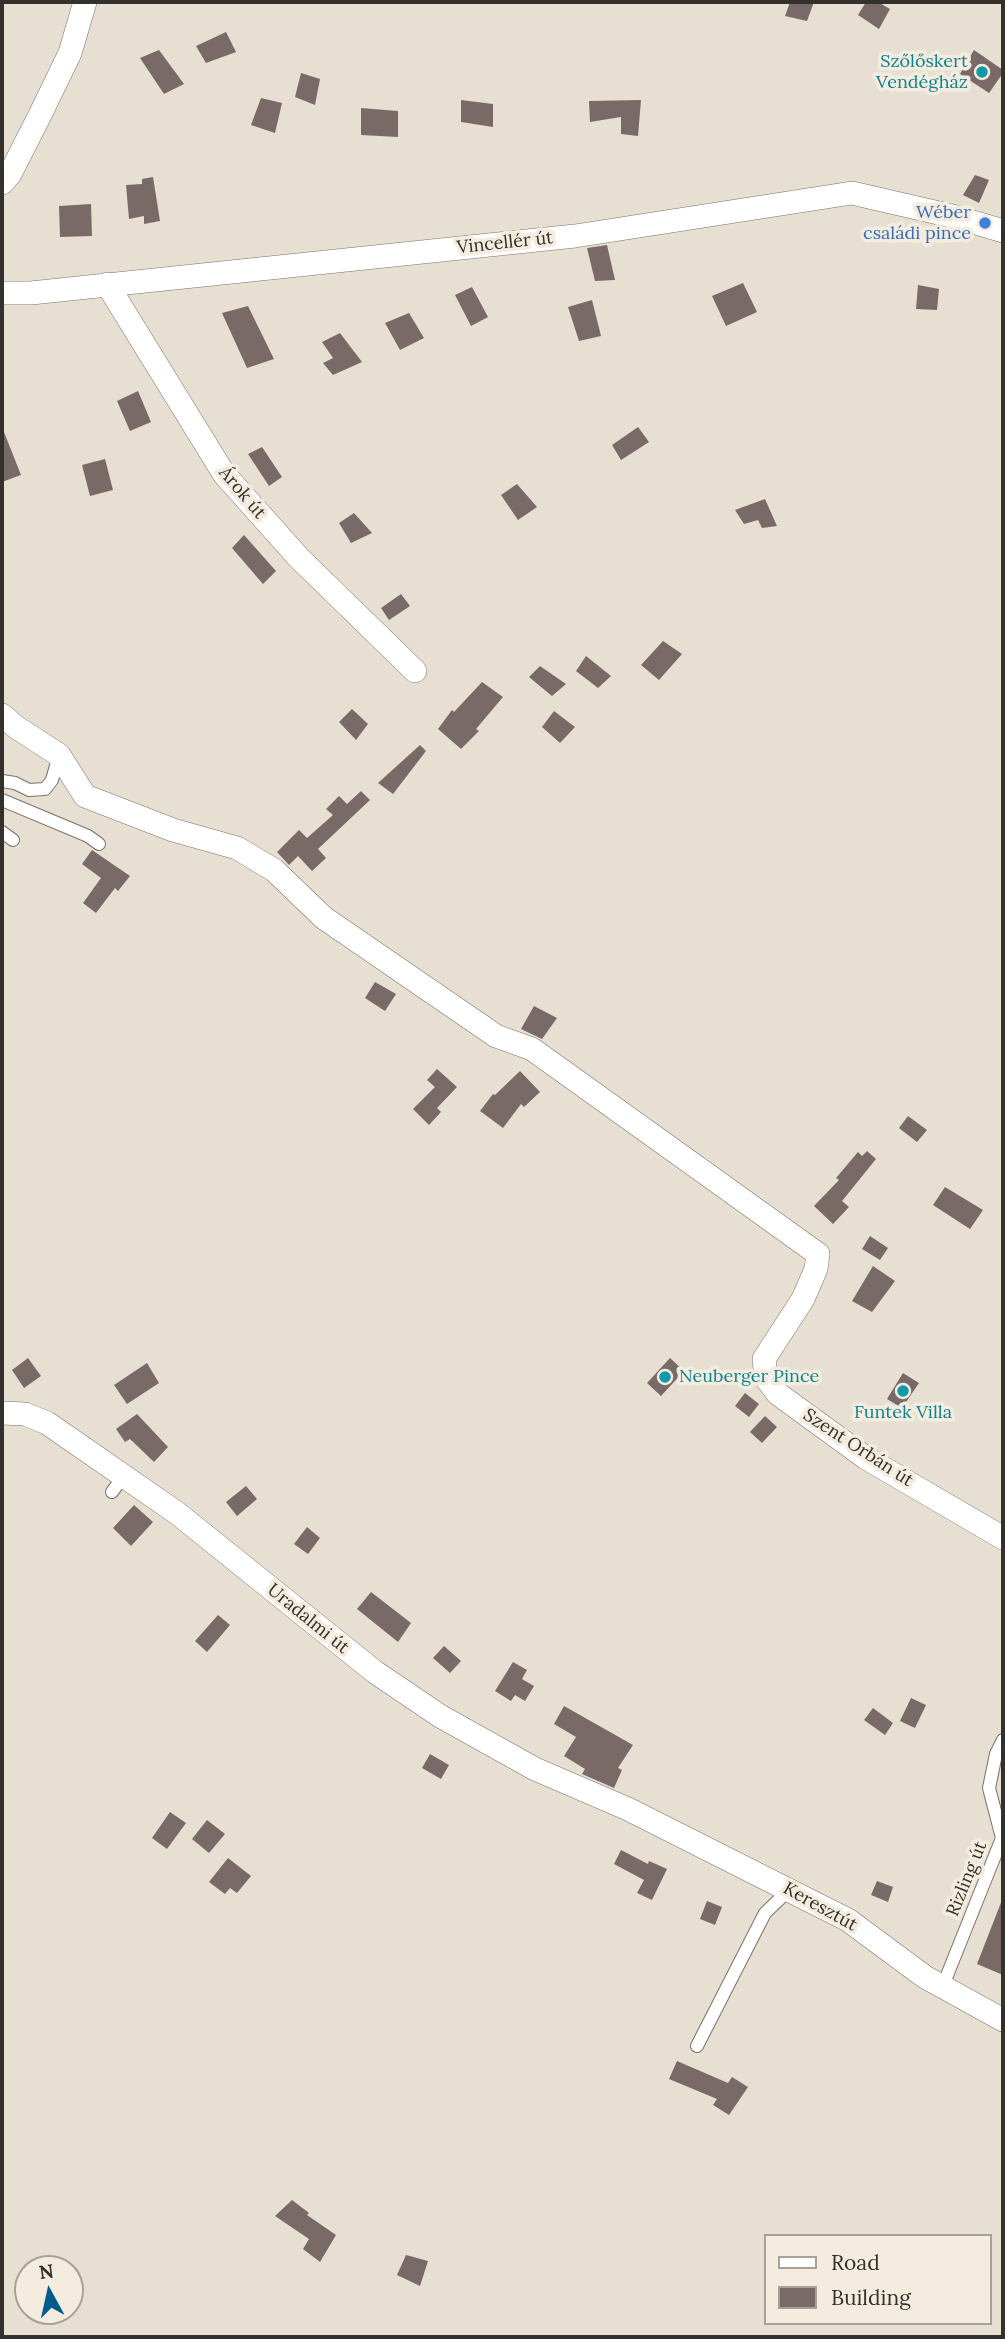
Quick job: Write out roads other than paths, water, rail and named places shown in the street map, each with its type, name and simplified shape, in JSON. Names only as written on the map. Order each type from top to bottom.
[{"type":"street","points":[[2,183],[10,174],[70,53],[85,2]]},
{"type":"street","name":"Vincellér út","points":[[2,293],[32,293],[575,236],[852,193],[956,217],[1003,231]]},
{"type":"street","name":"Árok út","points":[[107,284],[224,474],[299,558],[415,671]]},
{"type":"street","points":[[2,715],[59,755]]},
{"type":"street","name":"Szent Orbán út","points":[[59,755],[85,796],[173,830],[237,848],[274,870],[324,918],[496,1036],[532,1049],[818,1254],[816,1269],[803,1299],[764,1359],[766,1378],[778,1394],[866,1458],[1003,1538]]},
{"type":"street","name":"Uradalmi út","points":[[2,1413],[25,1414],[47,1423],[117,1484],[177,1513],[374,1672],[440,1716],[535,1769],[628,1809]]},
{"type":"street","name":"Keresztút","points":[[628,1809],[848,1920],[894,1956],[942,1988],[1003,2020]]},
{"type":"lane","points":[[2,781],[15,783],[29,790],[45,789],[52,780],[59,755]]},
{"type":"lane","points":[[2,800],[88,836],[99,844]]},
{"type":"lane","points":[[2,832],[13,841]]},
{"type":"lane","name":"Rizling út","points":[[942,1988],[1002,1838],[989,1788],[996,1754],[1003,1740]]},
{"type":"lane","points":[[697,2046],[765,1913],[789,1890]]},
{"type":"place","name":"Szőlőskert Vendégház","points":[[982,72]]},
{"type":"place","name":"Wéber családi pince","points":[[985,223]]},
{"type":"place","name":"Neuberger Pince","points":[[665,1377]]},
{"type":"place","name":"Funtek Villa","points":[[903,1391]]}]
